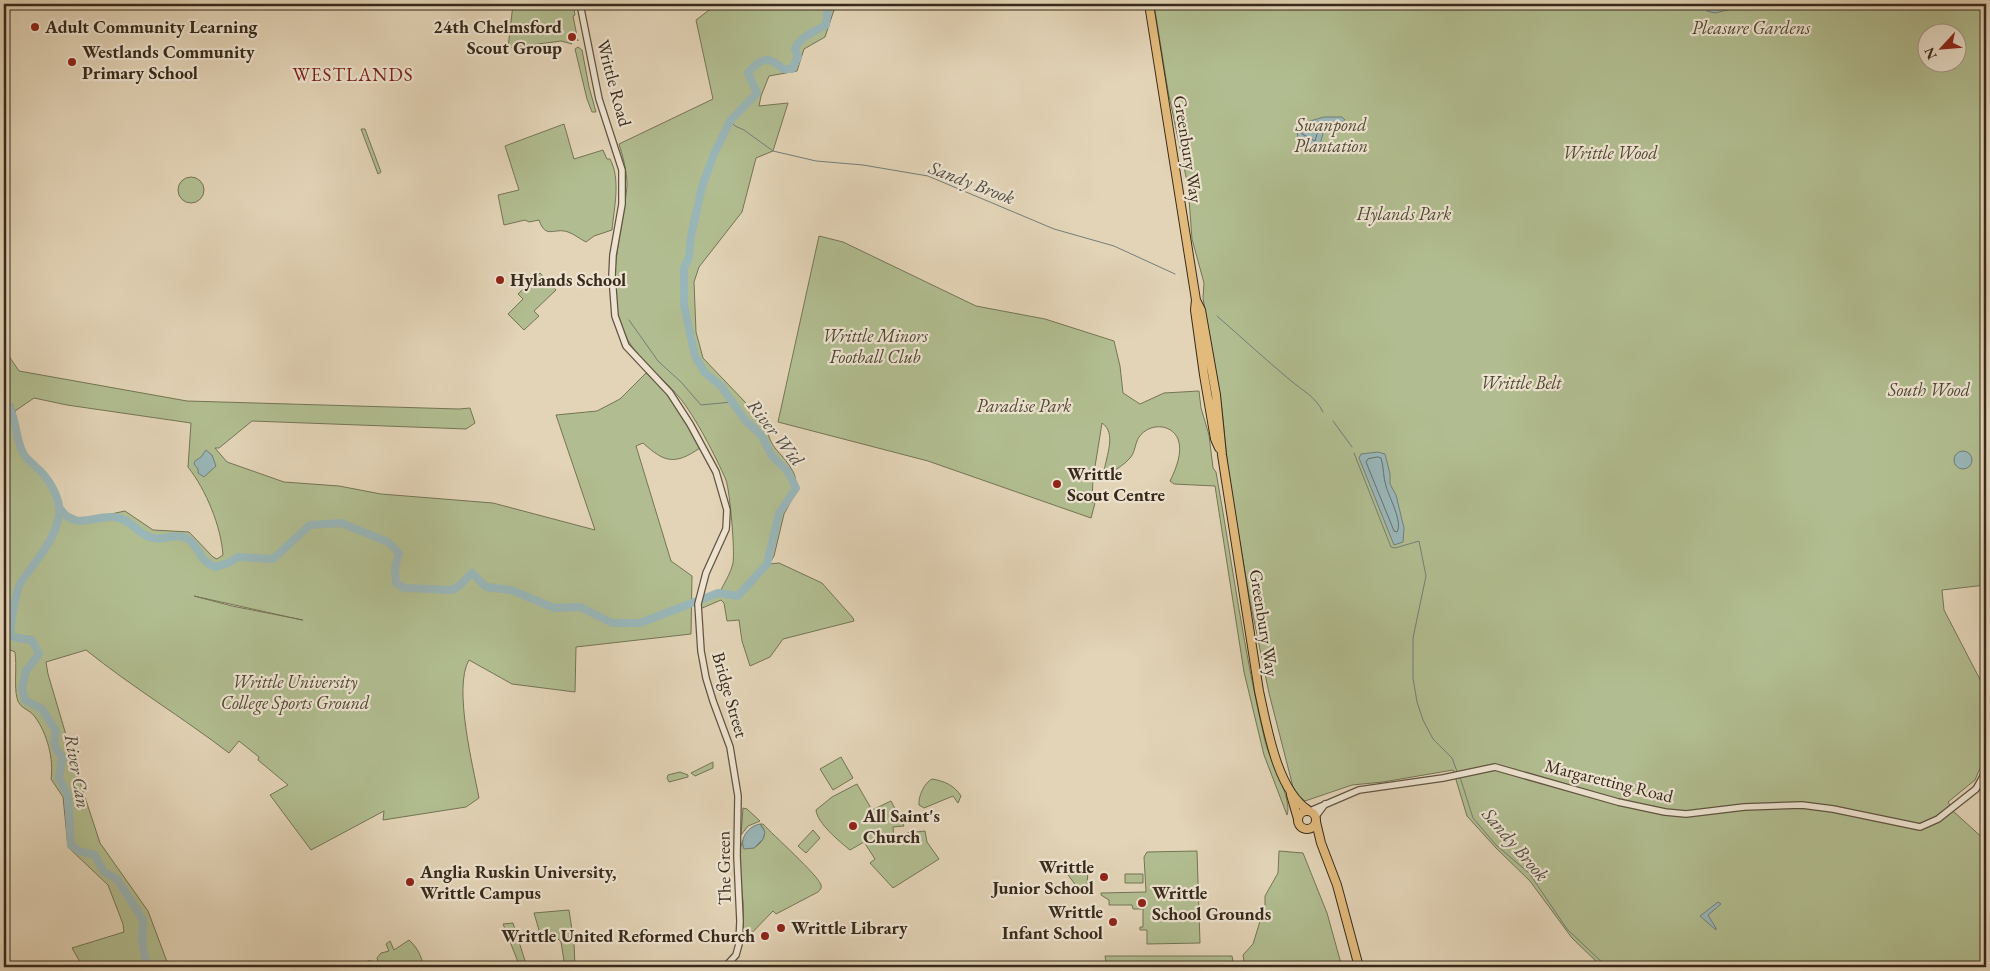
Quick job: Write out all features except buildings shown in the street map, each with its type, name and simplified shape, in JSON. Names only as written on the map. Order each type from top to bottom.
[{"type":"highway","name":"Greenbury Way","points":[[1149,4],[1196,300],[1201,310],[1215,385],[1222,455],[1259,692],[1275,754],[1298,819]]},
{"type":"highway","name":"Greenbury Way","points":[[1290,793],[1302,807],[1313,815]]},
{"type":"highway","points":[[1313,815],[1300,813],[1298,819],[1301,827],[1309,829],[1321,843]]},
{"type":"highway","points":[[1309,829],[1314,826],[1313,815]]},
{"type":"highway","points":[[1313,815],[1337,886],[1360,967]]},
{"type":"street","name":"Writtle Road","points":[[580,4],[599,99],[622,170],[622,204],[612,276],[613,305],[621,333],[630,351],[670,393],[687,418],[716,472],[727,510],[726,529],[706,573],[700,594]]},
{"type":"street","name":"Bridge Street","points":[[700,594],[698,604],[701,651],[706,678],[728,740],[732,764]]},
{"type":"street","name":"The Green","points":[[725,967],[734,958],[738,949],[740,921],[737,856],[738,796],[732,764]]},
{"type":"street","name":"Margaretting Road","points":[[1313,815],[1325,804],[1370,787],[1443,778],[1495,767],[1618,802],[1665,812],[1686,814],[1802,804],[1920,827],[1938,819],[1976,789],[1986,771]]},
{"type":"green space","points":[[513,4],[573,4],[575,15],[573,16],[578,41],[573,32],[566,37],[572,44],[561,41],[508,48]]},
{"type":"green space","points":[[717,4],[839,4],[835,7],[825,37],[804,49],[797,71],[769,76],[759,106],[788,103],[773,151],[756,158],[742,212],[699,267],[694,282],[696,332],[703,358],[766,424],[770,440],[788,463],[795,477],[797,490],[784,514],[774,556],[769,564],[779,563],[822,583],[854,621],[783,639],[770,657],[750,666],[742,641],[739,620],[727,621],[724,603],[721,600],[700,609],[701,601],[719,594],[733,563],[732,521],[726,480],[692,415],[679,397],[638,354],[625,335],[620,324],[614,290],[627,185],[626,169],[619,144],[713,99],[696,20]]},
{"type":"green space","points":[[1154,4],[1986,4],[1986,585],[1942,590],[1944,610],[1986,691],[1986,754],[1975,780],[1948,802],[1953,811],[1986,841],[1986,967],[1602,967],[1572,938],[1530,881],[1467,816],[1453,770],[1383,782],[1352,785],[1305,801],[1300,797],[1293,787],[1269,693],[1250,601],[1229,479],[1222,409],[1203,298],[1204,283],[1192,239],[1188,186],[1168,91]]},
{"type":"green space","points":[[578,47],[582,50],[596,112],[592,112],[587,99],[575,49]]},
{"type":"green space","points":[[564,124],[574,159],[603,150],[607,159],[610,159],[615,175],[616,194],[612,230],[594,236],[586,242],[568,232],[545,230],[539,220],[529,222],[525,220],[504,225],[498,195],[519,190],[505,146]]},
{"type":"green space","points":[[361,129],[365,129],[381,172],[378,174]]},
{"type":"green space","points":[[191,177],[200,181],[204,190],[200,199],[191,203],[182,199],[178,190],[182,181]]},
{"type":"green space","points":[[819,236],[843,242],[976,306],[1045,319],[1114,341],[1120,366],[1123,393],[1140,404],[1164,393],[1199,391],[1201,408],[1209,435],[1213,468],[1216,472],[1244,641],[1267,749],[1287,799],[1287,815],[1264,755],[1244,672],[1215,486],[1174,484],[1170,481],[1180,449],[1175,434],[1170,430],[1160,427],[1148,429],[1139,437],[1132,456],[1128,460],[1111,473],[1104,472],[1110,439],[1106,427],[1102,423],[1093,479],[1092,502],[1095,503],[1091,518],[928,461],[778,422]]},
{"type":"green space","points":[[540,273],[556,290],[534,311],[539,316],[524,330],[508,314],[523,299],[518,294]]},
{"type":"green space","name":"Writtle University College Sports Ground","points":[[4,349],[19,371],[187,401],[470,408],[475,423],[466,429],[252,421],[219,448],[215,448],[227,462],[284,482],[339,486],[381,494],[493,503],[595,530],[556,415],[597,411],[620,399],[646,373],[664,390],[678,409],[700,448],[684,457],[670,459],[658,455],[643,443],[636,446],[671,561],[692,576],[691,634],[576,647],[575,692],[512,684],[469,660],[463,688],[464,707],[469,747],[479,798],[466,807],[383,820],[384,811],[311,850],[270,795],[288,785],[239,741],[229,753],[86,650],[46,662],[79,779],[100,843],[148,911],[169,967],[83,967],[72,948],[124,932],[123,924],[108,885],[68,847],[63,797],[51,779],[52,771],[46,738],[35,717],[18,702],[15,652],[8,649],[4,652],[4,403],[9,413],[15,411],[12,404],[4,397]],"holes":[[[34,398],[67,405],[191,423],[188,467],[201,486],[212,509],[222,544],[223,555],[217,559],[213,557],[189,532],[153,530],[125,511],[83,520],[65,512],[50,479],[23,449],[16,426],[15,411]],[[194,596],[294,618],[232,606]]]},
{"type":"green space","points":[[841,757],[853,778],[833,790],[820,769]]},
{"type":"green space","points":[[713,762],[713,768],[695,776],[691,773]]},
{"type":"green space","points":[[680,772],[688,775],[688,777],[669,782],[668,775]]},
{"type":"green space","points":[[932,779],[952,786],[961,796],[958,803],[953,796],[924,808],[919,805],[922,790]]},
{"type":"green space","points":[[857,784],[872,810],[891,801],[904,826],[893,827],[894,842],[907,841],[907,833],[925,831],[927,842],[939,859],[893,888],[870,863],[875,859],[864,842],[850,850],[835,837],[820,821],[816,810],[832,797]]},
{"type":"green space","points":[[743,808],[747,809],[760,821],[748,826],[741,835]]},
{"type":"green space","points":[[760,824],[763,824],[804,864],[818,880],[821,887],[818,892],[776,914],[773,911],[743,942],[743,907],[739,855],[743,840],[743,846],[754,848],[760,843],[764,837],[764,831]]},
{"type":"green space","points":[[813,830],[820,838],[806,853],[798,846]]},
{"type":"green space","points":[[1197,851],[1200,943],[1147,944],[1147,930],[1140,930],[1140,927],[1143,927],[1143,909],[1133,909],[1132,905],[1109,905],[1109,900],[1101,895],[1101,893],[1146,892],[1144,857],[1147,852]]},
{"type":"green space","points":[[1279,851],[1303,853],[1327,913],[1342,967],[1245,967],[1243,955],[1253,944],[1265,905],[1265,896],[1278,873]]},
{"type":"green space","points":[[1088,867],[1087,889],[1081,892],[1068,875]]},
{"type":"green space","points":[[1125,874],[1143,874],[1143,883],[1125,883]]},
{"type":"green space","points":[[569,910],[574,943],[575,967],[565,967],[561,942],[557,938],[541,937],[534,913]]},
{"type":"green space","points":[[513,923],[527,967],[520,967],[503,924]]},
{"type":"green space","points":[[409,940],[419,952],[424,967],[379,967],[377,958],[381,953],[389,951],[386,944],[390,941],[394,950]]},
{"type":"green space","points":[[1105,956],[1232,956],[1234,967],[1107,967]]},
{"type":"green space","points":[[372,961],[375,967],[342,967],[357,965]]},
{"type":"water","points":[[1706,4],[1716,4],[1719,7],[1723,4],[1733,4],[1731,9],[1715,13],[1707,11]]},
{"type":"water","points":[[1324,117],[1342,117],[1345,120],[1341,123],[1329,123],[1325,127],[1320,144],[1311,145],[1298,138],[1296,125]]},
{"type":"water","points":[[206,450],[212,455],[216,466],[204,477],[198,473],[198,469],[194,464]]},
{"type":"water","points":[[1963,451],[1969,454],[1972,460],[1969,466],[1963,469],[1957,466],[1954,460],[1957,454]]},
{"type":"water","points":[[1378,452],[1385,454],[1390,474],[1390,484],[1396,495],[1404,528],[1403,542],[1394,545],[1359,458],[1361,454]]},
{"type":"water","points":[[760,824],[765,832],[763,839],[754,848],[744,849],[743,841],[746,833],[752,827]]},
{"type":"water","points":[[1718,902],[1721,904],[1708,915],[1716,930],[1700,916]]},
{"type":"waterway","name":"River Wid","points":[[59,507],[66,515],[79,521],[111,517],[119,518],[152,538],[160,539],[178,536],[186,538],[191,541],[210,565],[216,567],[238,557],[273,559],[310,525],[341,523],[388,542],[399,553],[395,568],[396,583],[404,588],[452,590],[472,573],[486,587],[511,590],[554,608],[580,607],[612,623],[640,623],[718,593],[738,596],[767,564],[779,513],[796,488],[788,472],[772,456],[761,435],[745,420],[721,386],[705,373],[695,356],[684,305],[684,268],[689,257],[691,236],[702,187],[714,154],[730,121],[757,93],[748,73],[757,64],[765,60],[769,60],[783,69],[792,69],[798,57],[795,49],[798,44],[809,34],[826,25],[828,4]]},
{"type":"waterway","name":"Sandy Brook","points":[[730,121],[773,151],[816,161],[863,165],[928,176],[1054,229],[1114,246],[1175,274]]},
{"type":"waterway","name":"Sandy Brook","points":[[1217,316],[1312,398],[1323,412]]},
{"type":"waterway","points":[[629,320],[658,361],[681,382],[701,405],[732,402]]},
{"type":"waterway","name":"River Can","points":[[4,400],[11,410],[23,453],[47,479],[56,494],[59,505],[58,522],[55,530],[47,546],[21,582],[14,608],[10,635],[32,640],[39,654],[26,671],[22,688],[25,700],[42,709],[56,731],[55,745],[62,757],[59,778],[68,796],[71,845],[79,851],[95,855],[104,872],[117,879],[143,920],[142,941],[147,967]]},
{"type":"waterway","name":"Sandy Brook","points":[[1333,421],[1352,447]]},
{"type":"waterway","name":"Sandy Brook","points":[[1354,453],[1391,547],[1395,548],[1419,541],[1426,576],[1413,638],[1413,678],[1417,702],[1423,720],[1433,739],[1452,758],[1458,774]]},
{"type":"waterway","name":"Sandy Brook","points":[[1460,777],[1473,818],[1496,845],[1529,873],[1567,929],[1607,967]]},
{"type":"place","name":"Adult Community Learning","points":[[35,27]]},
{"type":"place","name":"24th Chelmsford Scout Group","points":[[572,37]]},
{"type":"place","name":"Westlands Community Primary School","points":[[72,62]]},
{"type":"place","name":"Hylands School","points":[[500,280]]},
{"type":"place","name":"Writtle Scout Centre","points":[[1057,484]]},
{"type":"place","name":"All Saint's Church","points":[[853,826]]},
{"type":"place","name":"Writtle Junior School","points":[[1104,877]]},
{"type":"place","name":"Anglia Ruskin University, Writtle Campus","points":[[410,882]]},
{"type":"place","name":"Writtle School Grounds","points":[[1142,903]]},
{"type":"place","name":"Writtle Infant School","points":[[1113,922]]},
{"type":"place","name":"Writtle Library","points":[[781,928]]},
{"type":"place","name":"Writtle United Reformed Church","points":[[765,936]]},
{"type":"district","name":"WESTLANDS","points":[[353,74]]},
{"type":"park label","name":"Pleasure Gardens","points":[[1751,28]]},
{"type":"park label","name":"Swanpond Plantation","points":[[1331,135]]},
{"type":"park label","name":"Writtle Wood","points":[[1610,153]]},
{"type":"park label","name":"Hylands Park","points":[[1404,214]]},
{"type":"park label","name":"Writtle Minors Football Club","points":[[875,346]]},
{"type":"park label","name":"Writtle Belt","points":[[1521,383]]},
{"type":"park label","name":"South Wood","points":[[1929,390]]},
{"type":"park label","name":"Paradise Park","points":[[1024,406]]}]
